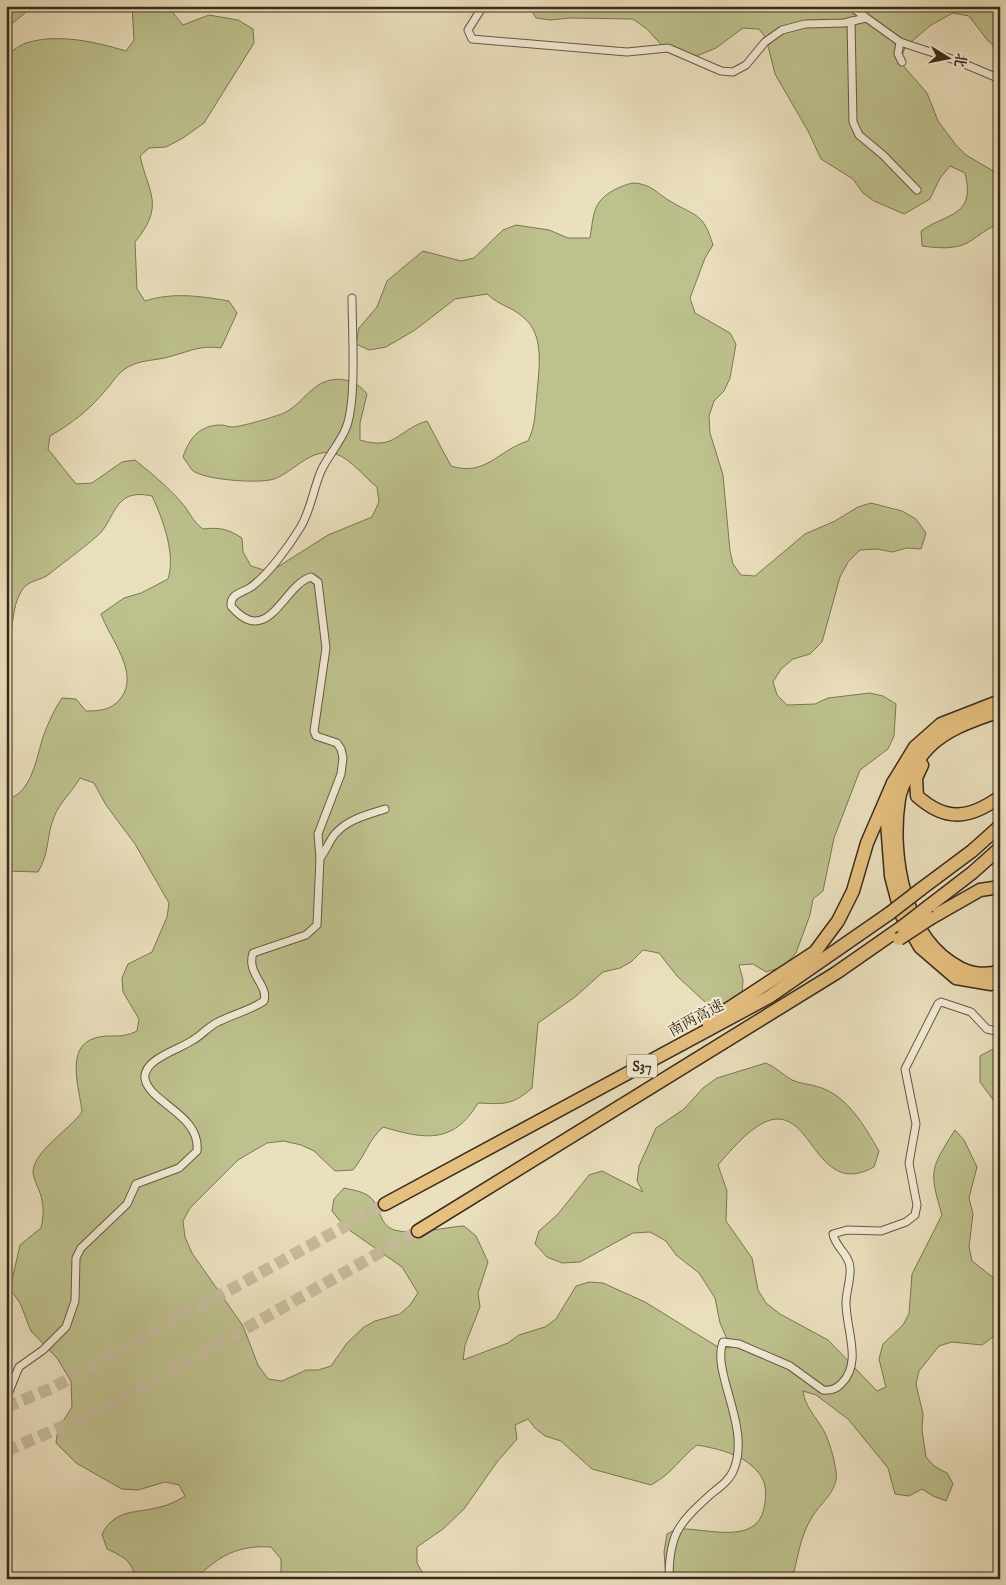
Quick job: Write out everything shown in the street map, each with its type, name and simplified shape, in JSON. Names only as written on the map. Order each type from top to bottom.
[{"type":"highway","points":[[1000,701],[941,724],[927,743],[909,774],[899,798],[896,836],[908,908],[925,936],[944,960],[971,974],[1000,971]]},
{"type":"highway","points":[[622,1077],[816,952],[838,921],[852,891],[867,843],[893,784],[915,747],[1000,710]]},
{"type":"highway","points":[[927,743],[916,778],[917,796],[930,808],[949,815],[968,814],[1000,797]]},
{"type":"highway","points":[[893,784],[887,822],[891,876],[901,914],[920,947],[956,978],[991,984],[1000,982]]},
{"type":"highway","name":"南两高速","points":[[385,1204],[769,997],[834,954],[890,913],[972,851],[1000,826]]},
{"type":"highway","points":[[930,912],[1000,848]]},
{"type":"highway","points":[[930,912],[980,890],[1000,887]]},
{"type":"highway","name":"S37","points":[[418,1231],[836,974],[901,933],[930,912]]},
{"type":"street","points":[[483,6],[468,30],[472,39],[628,52],[668,48],[721,71],[733,72],[746,65],[764,42],[782,30],[805,24],[851,21],[866,18]]},
{"type":"street","points":[[850,6],[900,42],[955,60],[1000,79]]},
{"type":"street","points":[[851,21],[853,122],[859,135],[883,155],[917,190]]},
{"type":"street","points":[[900,42],[898,54],[902,62]]},
{"type":"street","points":[[6,1399],[19,1367],[24,1361],[43,1350],[66,1327],[75,1301],[75,1265],[81,1248],[126,1204],[136,1184],[178,1168],[197,1151],[198,1142],[187,1122],[149,1088],[145,1078],[147,1069],[159,1057],[192,1041],[217,1022],[252,1010],[264,1002],[264,992],[252,971],[250,962],[253,953],[306,935],[317,925],[320,858],[318,834],[340,774],[343,758],[341,748],[337,743],[316,736],[314,731],[326,648],[318,582],[311,577],[304,579],[282,606],[262,619],[251,619],[242,616],[231,606],[231,602],[233,596],[251,587],[266,573],[300,528],[310,508],[321,471],[346,428],[351,408],[352,298]]},
{"type":"street","points":[[320,858],[334,835],[345,825],[358,817],[385,809]]},
{"type":"street","points":[[669,1579],[669,1552],[674,1535],[695,1509],[726,1481],[734,1469],[738,1453],[734,1407],[720,1359],[720,1349],[723,1342],[739,1344],[790,1366],[823,1390],[836,1388],[844,1381],[853,1366],[846,1300],[850,1268],[848,1260],[834,1242],[833,1234],[846,1230],[881,1230],[906,1222],[914,1215],[917,1205],[908,1163],[916,1124],[906,1087],[905,1069],[908,1059],[938,1004],[941,1002],[971,1012],[987,1028],[1000,1032]]},
{"type":"street","points":[[6,1518],[6,1524]]},
{"type":"green space","points":[[6,6],[33,6],[13,23],[6,24]]},
{"type":"green space","points":[[132,6],[174,6],[173,13],[183,25],[209,15],[238,20],[253,29],[254,43],[204,123],[166,147],[149,148],[140,156],[150,191],[152,209],[150,218],[135,242],[137,289],[145,301],[166,296],[208,298],[229,301],[237,313],[221,348],[207,347],[196,349],[128,367],[86,411],[50,436],[48,449],[76,484],[92,483],[122,462],[135,460],[170,491],[203,529],[223,529],[242,538],[243,552],[251,566],[264,570],[276,568],[328,535],[372,517],[379,502],[377,487],[342,456],[327,452],[311,457],[274,479],[256,481],[219,479],[198,473],[192,470],[183,457],[188,444],[196,434],[207,427],[221,425],[236,427],[280,415],[290,410],[318,385],[331,380],[341,379],[356,384],[367,394],[360,423],[360,440],[372,443],[389,441],[427,421],[451,466],[474,468],[491,461],[508,450],[528,441],[531,435],[539,373],[539,352],[538,342],[530,324],[515,311],[487,294],[455,299],[415,330],[386,347],[369,350],[356,344],[359,328],[377,307],[387,281],[423,251],[461,261],[474,258],[503,230],[516,225],[549,230],[568,238],[590,238],[594,214],[599,202],[618,188],[637,183],[651,188],[702,221],[706,226],[713,245],[705,258],[690,298],[695,313],[730,333],[736,344],[730,378],[724,391],[714,401],[709,416],[710,433],[723,475],[730,551],[733,564],[741,575],[755,576],[805,534],[835,521],[858,507],[871,503],[902,511],[916,519],[926,533],[921,549],[907,548],[892,552],[877,549],[860,550],[848,562],[840,577],[822,642],[810,654],[793,659],[781,669],[773,682],[777,695],[787,705],[815,704],[828,698],[870,693],[883,696],[896,704],[894,736],[888,749],[860,770],[834,838],[823,891],[813,899],[810,915],[796,953],[783,967],[766,972],[753,964],[739,965],[743,980],[742,994],[718,1014],[677,976],[659,953],[643,950],[631,962],[620,968],[603,972],[575,997],[538,1023],[532,1088],[519,1098],[507,1103],[478,1103],[468,1117],[458,1126],[448,1132],[436,1135],[424,1136],[383,1127],[374,1137],[353,1170],[335,1171],[314,1151],[301,1145],[284,1141],[267,1143],[238,1160],[190,1208],[183,1221],[185,1237],[192,1253],[243,1326],[258,1365],[268,1379],[282,1381],[306,1370],[318,1370],[331,1366],[347,1343],[364,1327],[375,1321],[400,1314],[410,1305],[418,1293],[402,1267],[345,1227],[332,1211],[334,1199],[344,1188],[361,1192],[370,1197],[374,1201],[385,1224],[394,1230],[420,1232],[464,1226],[476,1236],[488,1262],[478,1293],[480,1307],[465,1345],[463,1360],[508,1343],[519,1335],[545,1327],[556,1319],[576,1286],[589,1282],[603,1283],[645,1302],[718,1347],[731,1348],[720,1323],[715,1298],[699,1273],[676,1255],[666,1241],[650,1232],[633,1233],[580,1262],[562,1263],[547,1257],[535,1244],[539,1231],[558,1214],[589,1175],[602,1171],[643,1192],[637,1181],[639,1166],[656,1128],[684,1109],[703,1088],[717,1078],[766,1063],[792,1080],[819,1087],[839,1097],[855,1113],[879,1151],[874,1167],[854,1174],[838,1171],[825,1161],[793,1124],[780,1119],[763,1123],[744,1137],[718,1165],[727,1191],[726,1221],[752,1258],[758,1290],[766,1303],[780,1314],[828,1340],[877,1391],[886,1387],[879,1359],[883,1344],[903,1325],[909,1314],[912,1274],[942,1215],[935,1189],[934,1171],[936,1162],[955,1130],[964,1140],[977,1167],[969,1198],[973,1214],[969,1246],[972,1261],[1000,1285],[1000,1332],[982,1345],[952,1342],[939,1346],[919,1371],[916,1384],[923,1414],[922,1430],[926,1457],[934,1466],[947,1473],[953,1484],[946,1501],[922,1489],[909,1496],[895,1494],[888,1468],[848,1419],[816,1395],[803,1391],[808,1407],[828,1440],[832,1451],[836,1478],[835,1485],[829,1496],[808,1524],[792,1579],[724,1579],[717,1574],[716,1579],[666,1579],[664,1552],[667,1534],[681,1529],[716,1532],[741,1531],[752,1527],[759,1520],[765,1504],[765,1485],[757,1470],[742,1459],[725,1451],[697,1445],[665,1476],[651,1485],[592,1469],[561,1441],[545,1436],[528,1419],[515,1425],[517,1439],[497,1462],[464,1509],[443,1529],[417,1547],[417,1563],[426,1579],[281,1579],[281,1559],[271,1547],[259,1547],[238,1550],[221,1558],[195,1579],[136,1579],[129,1563],[118,1554],[107,1549],[102,1534],[113,1520],[120,1516],[173,1503],[185,1496],[179,1485],[165,1482],[138,1490],[122,1489],[76,1463],[56,1443],[58,1429],[72,1407],[71,1381],[57,1358],[31,1331],[20,1303],[10,1289],[20,1245],[41,1228],[42,1225],[43,1204],[33,1171],[40,1155],[82,1112],[76,1070],[80,1050],[85,1043],[95,1038],[120,1036],[137,1031],[139,1019],[123,992],[122,978],[128,964],[152,952],[167,917],[169,903],[135,844],[106,805],[94,783],[80,778],[59,807],[54,817],[42,865],[38,872],[6,871],[6,799],[15,796],[21,791],[32,774],[43,737],[62,698],[76,699],[86,711],[96,711],[114,705],[121,698],[126,688],[125,667],[101,614],[124,598],[141,593],[168,579],[170,559],[164,526],[152,496],[137,495],[126,498],[119,504],[96,537],[48,575],[31,582],[22,590],[18,597],[11,634],[6,648],[6,55],[26,43],[51,39],[90,42],[126,51],[134,40]]},
{"type":"green space","points":[[529,6],[1000,6],[1000,51],[988,41],[969,16],[953,13],[931,25],[905,47],[900,62],[927,93],[938,121],[956,145],[966,155],[1000,175],[1000,224],[988,229],[964,245],[940,248],[922,246],[921,231],[950,216],[963,206],[967,198],[965,173],[950,166],[940,178],[930,199],[904,214],[874,201],[863,193],[853,179],[821,159],[808,131],[775,74],[766,38],[759,29],[743,28],[716,48],[699,55],[684,56],[667,51],[647,29],[633,19],[570,18],[550,20],[536,18]]},
{"type":"green space","points":[[1000,1049],[1000,1109],[980,1082],[980,1056],[991,1050]]},
{"type":"tunnel","points":[[6,1407],[52,1388],[385,1204]]},
{"type":"tunnel","points":[[6,1451],[103,1409],[418,1231]]}]
